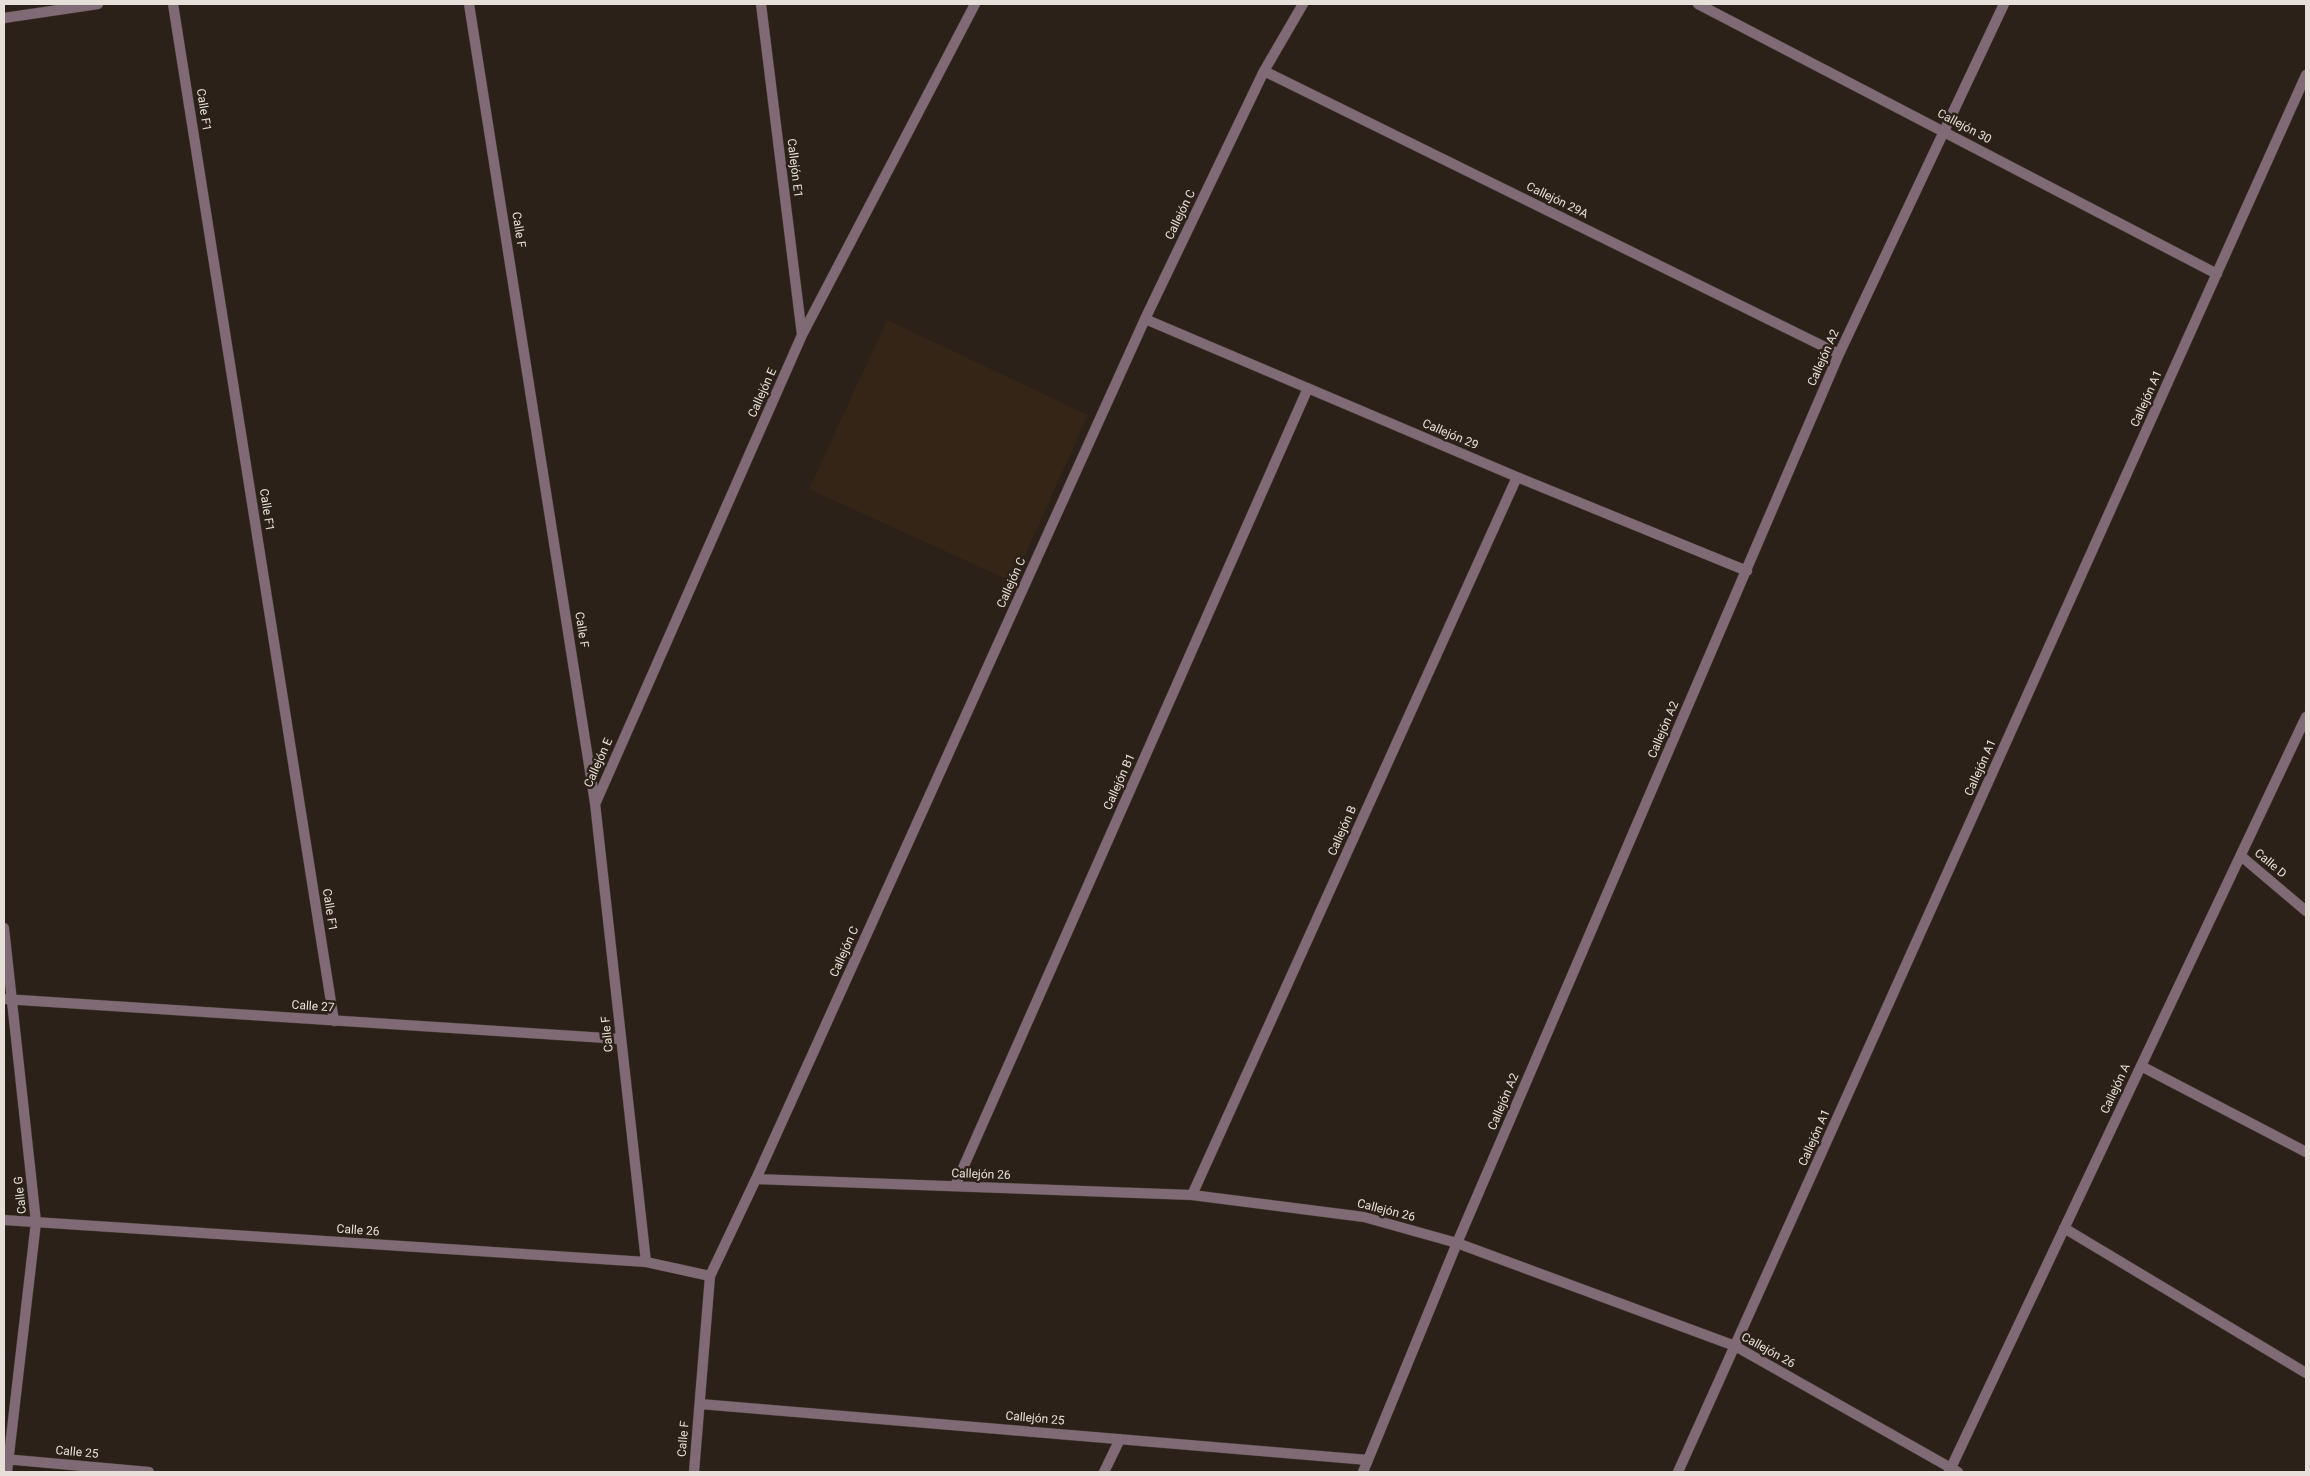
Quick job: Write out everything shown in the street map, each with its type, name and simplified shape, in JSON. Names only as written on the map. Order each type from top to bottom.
[{"type":"street","points":[[4,18],[98,4]]},
{"type":"street","name":"Calle F1","points":[[173,4],[334,1021]]},
{"type":"street","name":"Calle F","points":[[469,4],[595,802],[646,1262]]},
{"type":"street","name":"Callejón E1","points":[[761,4],[802,335]]},
{"type":"street","name":"Callejón E","points":[[595,802],[802,335],[975,4]]},
{"type":"street","name":"Callejón C","points":[[756,1179],[1145,319],[1264,70],[1303,4]]},
{"type":"street","name":"Callejón 30","points":[[1698,4],[2217,274]]},
{"type":"street","name":"Callejón A2","points":[[1363,1472],[1456,1243],[1839,354],[2004,4]]},
{"type":"street","name":"Callejón 29A","points":[[1264,70],[1839,354]]},
{"type":"street","name":"Callejón A1","points":[[1678,1472],[2306,75]]},
{"type":"street","name":"Callejón 29","points":[[1145,319],[1517,477],[1746,571]]},
{"type":"street","name":"Callejón B1","points":[[955,1186],[1308,388]]},
{"type":"street","name":"Callejón B","points":[[1192,1195],[1517,477]]},
{"type":"street","name":"Callejón A","points":[[1952,1471],[2064,1228],[2306,717]]},
{"type":"street","name":"Calle D","points":[[2241,856],[2306,911]]},
{"type":"street","name":"Calle G","points":[[4,928],[8,999],[36,1222],[6,1459],[7,1472]]},
{"type":"street","name":"Calle 27","points":[[8,999],[622,1039]]},
{"type":"street","points":[[2141,1066],[2306,1152]]},
{"type":"street","name":"Calle F","points":[[694,1472],[710,1276],[756,1179]]},
{"type":"street","name":"Callejón 26","points":[[756,1179],[1192,1195],[1364,1217],[1456,1243],[1735,1346],[1952,1471]]},
{"type":"street","name":"Calle 26","points":[[4,1220],[646,1262],[710,1276]]},
{"type":"street","points":[[2064,1228],[2306,1373]]},
{"type":"street","name":"Callejón 25","points":[[700,1404],[1368,1460]]},
{"type":"street","points":[[1104,1472],[1120,1439]]},
{"type":"street","name":"Calle 25","points":[[6,1459],[149,1472]]},
{"type":"shaded area","points":[[887,320],[1088,415],[1013,582],[809,489]]}]
